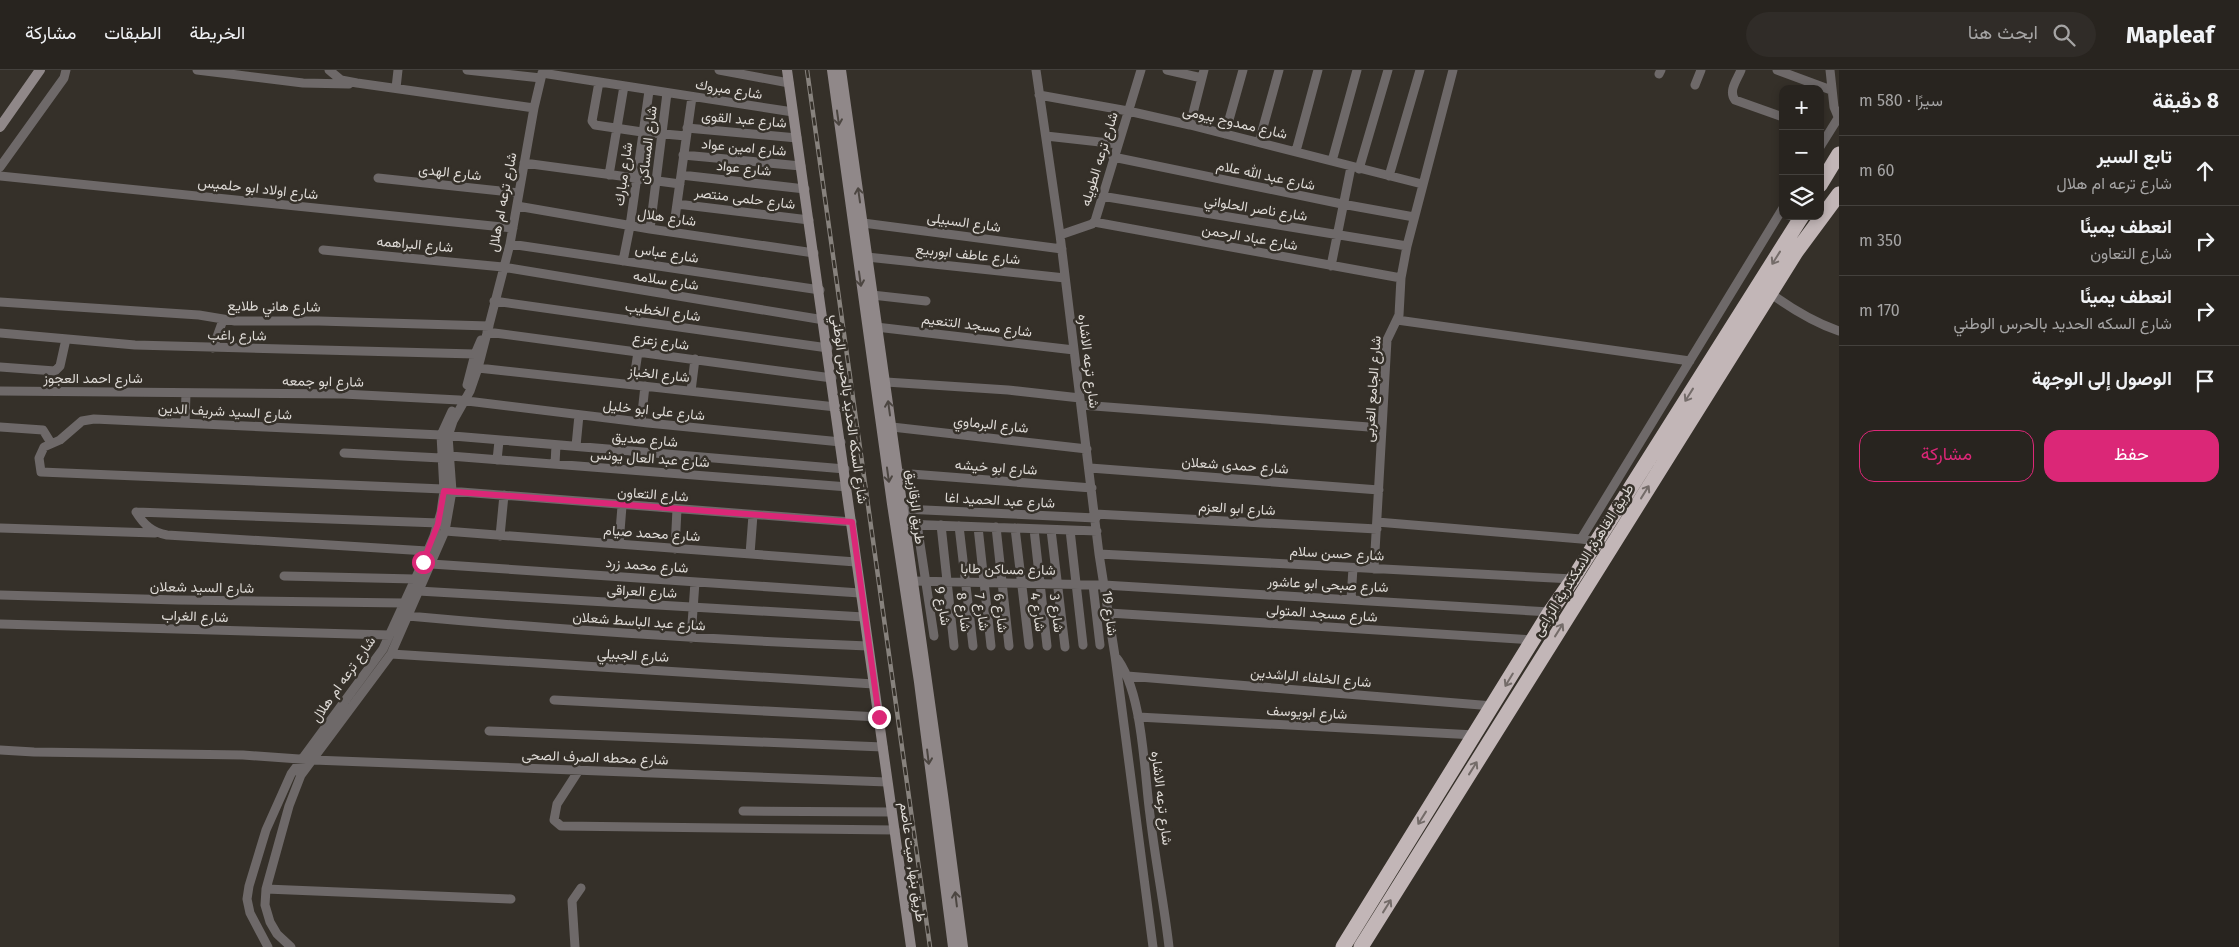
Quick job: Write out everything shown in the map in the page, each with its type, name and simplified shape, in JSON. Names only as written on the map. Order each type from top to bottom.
[{"type":"highway","points":[[1824,178],[1839,154]]},
{"type":"highway","name":"طريق القاهرة, الاسكندرية الزراعى","points":[[1362,947],[1770,293],[1810,230],[1839,194]]},
{"type":"highway","name":"طريق القاهرة, الاسكندرية الزراعى","points":[[1343,947],[1550,612],[1573,579],[1799,220]]},
{"type":"main road","points":[[0,127],[40,70]]},
{"type":"main road","name":"شارع السكه الحديد بالحرس الوطني","points":[[788,70],[846,469],[860,593],[887,782]]},
{"type":"main road","name":"طريق الزقازيق","points":[[837,74],[863,223],[876,327],[886,382],[898,473],[899,505],[904,524],[943,795],[962,947]]},
{"type":"main road","name":"طريق الزقازيق","points":[[837,74],[899,505],[919,682],[953,947]]},
{"type":"main road","name":"طريق بنها, ميت عاصم","points":[[887,782],[911,947]]},
{"type":"street","points":[[0,167],[64,78],[66,70]]},
{"type":"street","points":[[198,70],[279,81],[334,85],[357,83]]},
{"type":"street","points":[[321,70],[334,85]]},
{"type":"street","points":[[329,70],[341,80],[357,83],[534,108]]},
{"type":"street","points":[[396,88],[398,70]]},
{"type":"street","name":"شارع مبروك","points":[[467,70],[542,74],[794,112]]},
{"type":"street","points":[[719,70],[789,83]]},
{"type":"street","name":"شارع ترعه الاشاره","points":[[1036,70],[1062,249],[1096,516],[1099,554],[1115,656],[1153,947]]},
{"type":"street","name":"شارع ترعه الطويله","points":[[1060,235],[1094,222],[1141,70]]},
{"type":"street","points":[[1167,70],[1203,74],[1190,125]]},
{"type":"street","points":[[1225,134],[1243,70]]},
{"type":"street","points":[[1259,142],[1279,70]]},
{"type":"street","points":[[1296,151],[1318,70]]},
{"type":"street","points":[[1332,160],[1357,70]]},
{"type":"street","points":[[1331,266],[1342,204],[1388,70]]},
{"type":"street","points":[[1389,176],[1420,70]]},
{"type":"street","name":"شارع الجامع الغربى","points":[[1374,570],[1387,340],[1397,320],[1401,278],[1407,246],[1453,70]]},
{"type":"street","points":[[1696,85],[1701,70]]},
{"type":"street","points":[[1741,70],[1732,91],[1735,100],[1779,116]]},
{"type":"street","points":[[1778,70],[1831,90]]},
{"type":"street","points":[[1825,132],[1839,118],[1831,90],[1830,70]]},
{"type":"street","name":"شارع ترعه ام هلال","points":[[268,947],[250,913],[247,899],[248,886],[276,805],[291,774],[303,758],[391,654],[445,531],[446,422],[462,400],[478,368],[510,244],[534,108],[542,74]]},
{"type":"street","name":"شارع عبد القوى","points":[[599,82],[593,123],[617,129],[663,134],[687,132],[797,138]]},
{"type":"street","points":[[609,175],[624,86]]},
{"type":"street","name":"شارع مبارك","points":[[623,261],[630,226],[649,91]]},
{"type":"street","name":"شارع المساكن","points":[[650,229],[667,94]]},
{"type":"street","name":"شارع ممدوح بيومى","points":[[1039,95],[1128,111],[1190,125],[1422,184]]},
{"type":"street","points":[[673,232],[692,97]]},
{"type":"street","points":[[1046,136],[1118,144]]},
{"type":"street","name":"شارع امين عواد","points":[[683,155],[801,166]]},
{"type":"street","name":"شارع عبد الله علام","points":[[1113,157],[1342,204],[1414,216]]},
{"type":"street","name":"شارع عواد","points":[[524,163],[657,182],[680,180],[805,189]]},
{"type":"street","name":"شارع اولاد ابو حلميس","points":[[0,176],[513,228]]},
{"type":"street","name":"شارع الهدى","points":[[378,178],[519,192]]},
{"type":"street","name":"شارع ناصر الحلواني","points":[[1101,196],[1407,246]]},
{"type":"street","name":"شارع حلمى منتصر","points":[[677,204],[810,220]]},
{"type":"street","name":"شارع هلال","points":[[517,206],[630,226],[814,253]]},
{"type":"street","points":[[1581,538],[1779,215]]},
{"type":"street","name":"شارع عباد الرحمن","points":[[1094,222],[1401,278]]},
{"type":"street","name":"شارع السبيلى","points":[[863,223],[1062,249]]},
{"type":"street","name":"شارع عباس","points":[[510,244],[820,290]]},
{"type":"street","name":"شارع البراهمه","points":[[323,250],[503,267]]},
{"type":"street","name":"شارع عاطف ابوربيع","points":[[867,257],[1065,278]]},
{"type":"street","name":"شارع سلامه","points":[[503,267],[824,320]]},
{"type":"street","points":[[1770,293],[1820,325],[1839,331]]},
{"type":"street","points":[[872,295],[926,301]]},
{"type":"street","name":"شارع الخطيب","points":[[494,301],[828,348]]},
{"type":"street","name":"شارع هاني طلايع","points":[[0,302],[189,314],[223,320],[487,332]]},
{"type":"street","points":[[214,348],[223,320]]},
{"type":"street","points":[[1397,320],[1690,361]]},
{"type":"street","name":"شارع مسجد التنعيم","points":[[876,327],[1074,350]]},
{"type":"street","name":"شارع ترعه ام هلال","points":[[462,400],[479,343],[487,332]]},
{"type":"street","name":"شارع زعزع","points":[[487,332],[832,378]]},
{"type":"street","name":"شارع راغب","points":[[0,333],[135,345],[475,354]]},
{"type":"street","points":[[0,367],[55,371],[60,366],[66,339]]},
{"type":"street","points":[[633,385],[638,352]]},
{"type":"street","points":[[691,391],[694,360]]},
{"type":"street","name":"شارع الخباز","points":[[478,368],[836,407]]},
{"type":"street","points":[[886,382],[1008,390],[1081,402],[1382,428]]},
{"type":"street","points":[[641,422],[645,386]]},
{"type":"street","name":"شارع احمد العجوز","points":[[0,391],[186,392]]},
{"type":"street","points":[[185,423],[186,392]]},
{"type":"street","name":"شارع ابو جمعه","points":[[186,392],[343,394],[462,400]]},
{"type":"street","name":"شارع على ابو خليل","points":[[462,400],[641,422],[841,442]]},
{"type":"street","points":[[576,446],[579,415]]},
{"type":"street","name":"شارع السيد شريف الدين","points":[[40,472],[40,453],[44,447],[51,442],[60,440],[77,424],[87,419],[445,435]]},
{"type":"street","name":"شارع البرماوي","points":[[892,427],[1087,449]]},
{"type":"street","points":[[0,428],[43,430],[51,442]]},
{"type":"street","name":"شارع صديق","points":[[445,435],[846,469]]},
{"type":"street","points":[[497,460],[499,441]]},
{"type":"street","points":[[555,464],[556,445]]},
{"type":"street","name":"شارع عبد العال يونس","points":[[344,453],[497,460],[848,487]]},
{"type":"street","points":[[752,480],[753,462]]},
{"type":"street","name":"شارع حمدى شعلان","points":[[1090,468],[1379,490]]},
{"type":"street","name":"شارع التعاون","points":[[40,472],[446,490],[622,506],[852,522]]},
{"type":"street","name":"شارع ابو خيشه","points":[[898,473],[1092,488]]},
{"type":"street","name":"شارع ترعه ام هلال","points":[[291,947],[281,939],[270,922],[265,905],[266,889],[292,795],[301,776],[313,760],[331,726],[371,667],[389,635],[439,523],[446,490]]},
{"type":"street","points":[[500,536],[504,495]]},
{"type":"street","name":"شارع عبد الحميد اغا","points":[[899,505],[1096,516]]},
{"type":"street","points":[[619,544],[622,506]]},
{"type":"street","points":[[675,548],[677,510]]},
{"type":"street","points":[[158,533],[148,527],[136,512],[439,523]]},
{"type":"street","points":[[750,554],[753,515]]},
{"type":"street","name":"شارع ابو العزم","points":[[1096,516],[1377,526],[1581,538],[1597,541]]},
{"type":"street","points":[[904,524],[1097,531]]},
{"type":"street","name":"شارع 9","points":[[917,524],[934,636]]},
{"type":"street","name":"شارع 8","points":[[941,525],[954,646]]},
{"type":"street","name":"شارع 7","points":[[959,526],[964,582],[973,646]]},
{"type":"street","name":"شارع 6","points":[[978,526],[991,646]]},
{"type":"street","points":[[996,527],[1009,646]]},
{"type":"street","points":[[0,528],[158,533],[427,551]]},
{"type":"street","name":"شارع 4","points":[[1015,528],[1020,583],[1029,645]]},
{"type":"street","name":"شارع 3","points":[[1034,529],[1047,646]]},
{"type":"street","points":[[1051,530],[1065,647]]},
{"type":"street","points":[[1070,530],[1083,645]]},
{"type":"street","name":"شارع محمد صيام","points":[[445,531],[856,562]]},
{"type":"street","name":"شارع حسن سلام","points":[[1099,554],[1573,579]]},
{"type":"street","name":"شارع محمد زرد","points":[[431,564],[860,593]]},
{"type":"street","points":[[1351,599],[1353,568]]},
{"type":"street","points":[[284,576],[415,579]]},
{"type":"street","name":"شارع مساكن طابا","points":[[912,581],[1104,585]]},
{"type":"street","points":[[691,638],[695,582]]},
{"type":"street","name":"شارع 19","points":[[1093,585],[1100,645]]},
{"type":"street","name":"شارع صبحى ابو عاشور","points":[[1104,585],[1550,612]]},
{"type":"street","name":"شارع العراقى","points":[[418,591],[864,617]]},
{"type":"street","name":"شارع السيد شعلان","points":[[0,594],[178,600],[404,603]]},
{"type":"street","name":"شارع مسجد المتولى","points":[[1109,613],[1533,640]]},
{"type":"street","name":"شارع عبد الباسط شعلان","points":[[408,616],[545,629],[868,646]]},
{"type":"street","name":"شارع الغراب","points":[[0,624],[389,635]]},
{"type":"street","name":"شارع الجبيلي","points":[[391,654],[874,684]]},
{"type":"street","name":"شارع ترعه الاشاره","points":[[1115,656],[1121,663],[1127,676],[1138,717],[1169,947]]},
{"type":"street","name":"شارع الخلفاء الراشدين","points":[[1127,676],[1493,706]]},
{"type":"street","points":[[554,700],[879,717]]},
{"type":"street","name":"شارع ابويوسف","points":[[1138,717],[1474,735]]},
{"type":"street","points":[[489,730],[883,747]]},
{"type":"street","name":"شارع محطه الصرف الصحى","points":[[0,750],[243,754],[313,760],[887,782]]},
{"type":"street","points":[[579,770],[555,810],[554,820],[561,826],[894,830]]},
{"type":"street","points":[[743,810],[892,812]]},
{"type":"street","points":[[574,947],[572,901],[581,888]]},
{"type":"street","points":[[266,889],[510,898]]},
{"type":"railway","points":[[807,70],[930,947]]},
{"type":"route","points":[[423,562],[438,524],[444,491],[852,522],[856,562],[879,717]]}]
